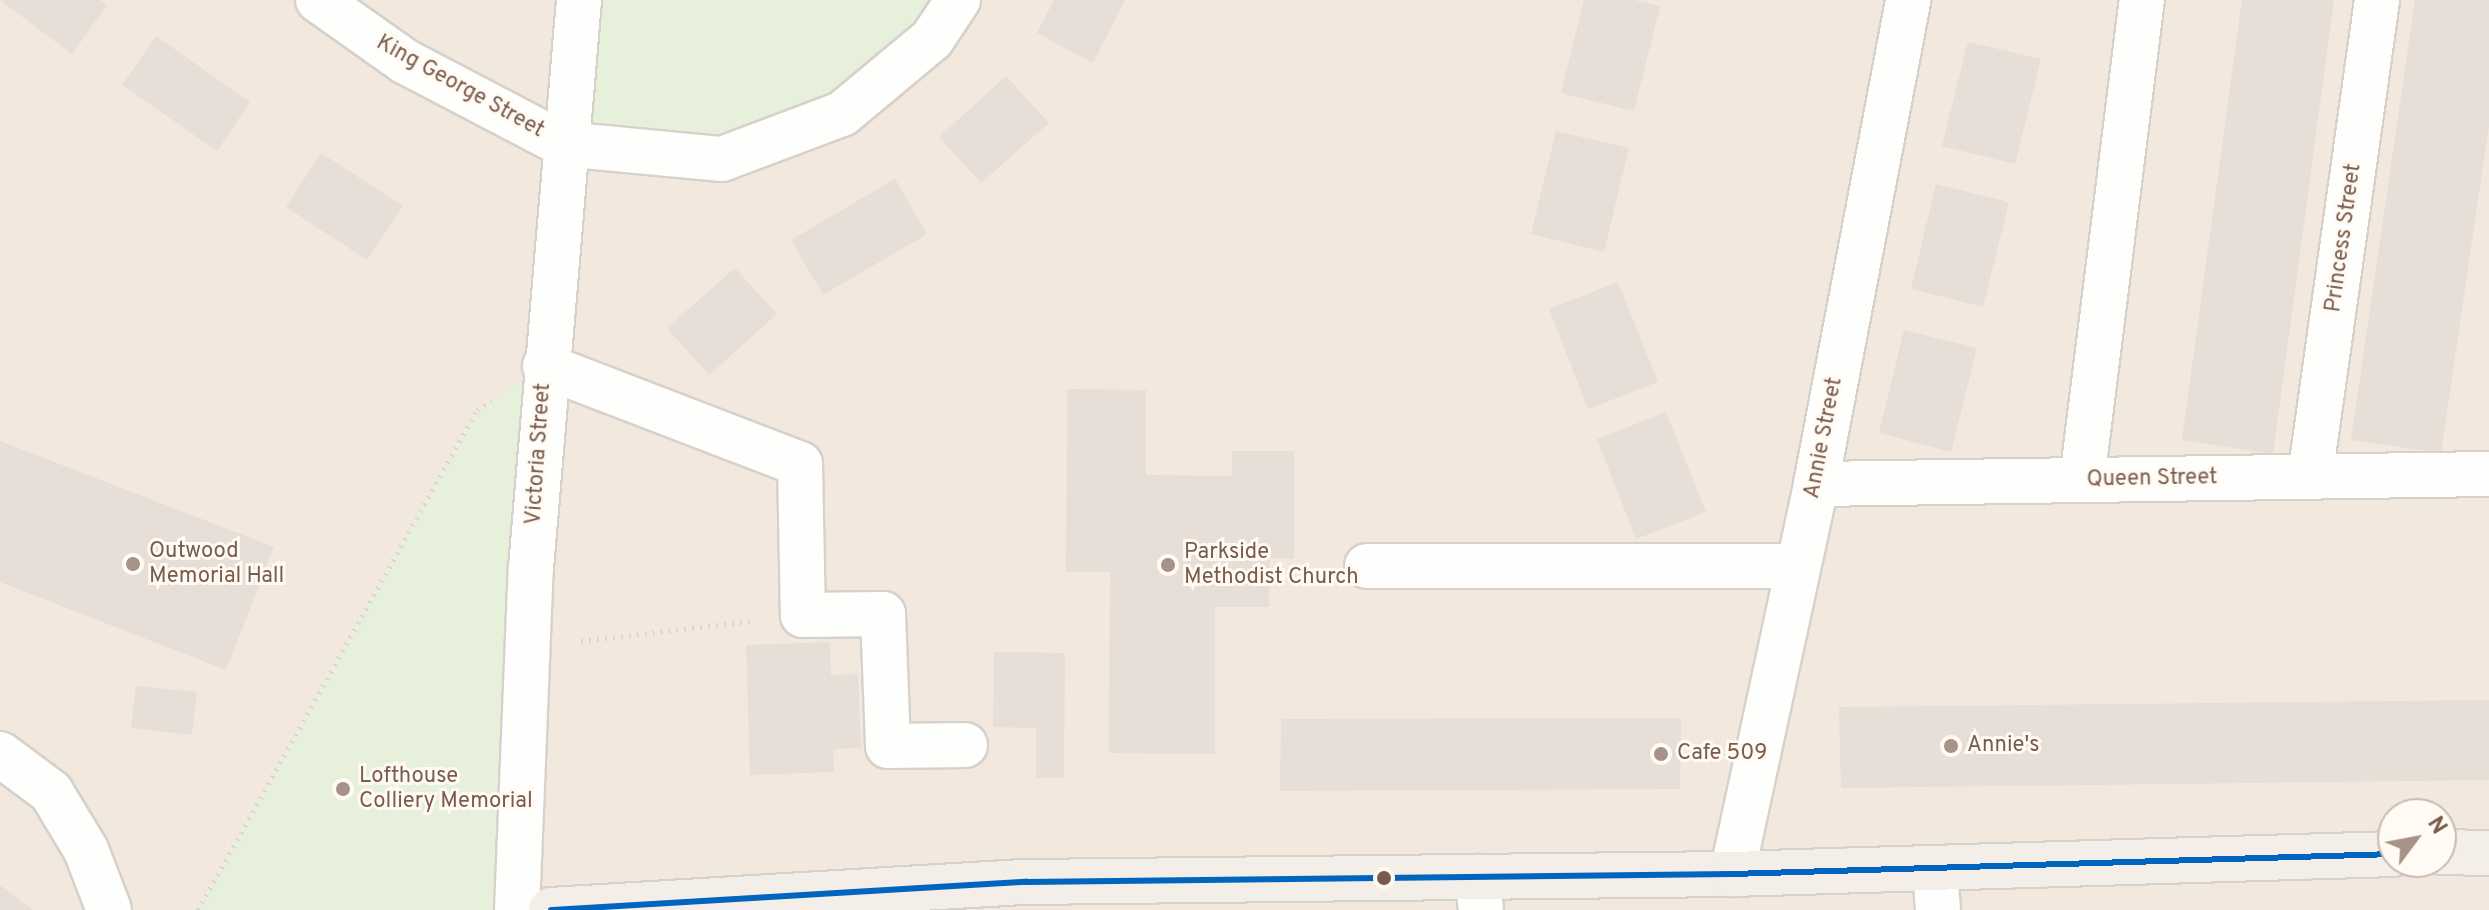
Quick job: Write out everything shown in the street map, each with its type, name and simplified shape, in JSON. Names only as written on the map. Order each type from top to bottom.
[{"type":"main road","points":[[2457,852],[2489,853]]},
{"type":"main road","points":[[551,910],[710,904],[1026,882],[1479,893],[1732,874],[1937,890],[2377,855]]},
{"type":"street","name":"King George Street","points":[[318,0],[406,62],[563,144]]},
{"type":"street","name":"Victoria Street","points":[[517,910],[528,647],[545,366],[563,144],[579,0]]},
{"type":"street","points":[[563,144],[722,159],[842,114],[932,39],[958,0]]},
{"type":"street","name":"Annie Street","points":[[1732,874],[1816,484],[1908,0]]},
{"type":"street","points":[[2082,480],[2142,0]]},
{"type":"street","name":"Princess Street","points":[[2310,477],[2377,0]]},
{"type":"street","points":[[545,366],[800,464],[803,615],[883,614],[888,746],[965,745]]},
{"type":"street","name":"Queen Street","points":[[1816,484],[2489,474]]},
{"type":"street","points":[[1367,566],[1797,566]]},
{"type":"street","points":[[0,754],[51,792],[86,850],[109,910]]},
{"type":"path","points":[[198,910],[477,410],[545,366]]},
{"type":"path","points":[[528,647],[803,615]]},
{"type":"shaded area","points":[[0,0],[2489,0],[2489,910],[517,910],[477,410],[198,910],[0,910]]},
{"type":"green space","points":[[579,0],[958,0],[932,39],[722,159],[563,144]]},
{"type":"green space","points":[[545,366],[517,910],[198,910],[477,410]]},
{"type":"building","points":[[0,0],[100,0],[107,5],[72,54]]},
{"type":"building","points":[[1054,0],[1125,0],[1093,63],[1037,33]]},
{"type":"building","points":[[1584,0],[1634,0],[1660,6],[1634,111],[1561,93]]},
{"type":"building","points":[[2242,0],[2334,0],[2273,454],[2182,440]]},
{"type":"building","points":[[2415,0],[2489,0],[2489,125],[2441,453],[2351,440]]},
{"type":"building","points":[[156,36],[250,102],[217,151],[122,85]]},
{"type":"building","points":[[1968,42],[2041,59],[2015,164],[1942,146]]},
{"type":"building","points":[[1006,76],[1049,123],[981,183],[939,137]]},
{"type":"building","points":[[1556,131],[1629,148],[1604,252],[1531,234]]},
{"type":"building","points":[[321,153],[403,206],[367,260],[286,207]]},
{"type":"building","points":[[895,179],[927,234],[823,295],[791,240]]},
{"type":"building","points":[[1936,184],[2009,202],[1983,307],[1911,289]]},
{"type":"building","points":[[735,268],[777,314],[709,375],[667,328]]},
{"type":"building","points":[[1618,282],[1658,382],[1588,409],[1549,309]]},
{"type":"building","points":[[1904,330],[1977,348],[1951,452],[1879,433]]},
{"type":"building","name":"Parkside Methodist Church","points":[[1067,389],[1146,390],[1146,475],[1232,476],[1232,451],[1294,451],[1294,559],[1270,558],[1269,607],[1215,607],[1215,754],[1109,753],[1110,572],[1066,572]]},
{"type":"building","points":[[1666,412],[1706,512],[1636,539],[1597,439]]},
{"type":"building","name":"Outwood Memorial Hall","points":[[0,441],[274,547],[226,670],[0,582]]},
{"type":"building","points":[[830,642],[831,675],[858,674],[861,748],[833,749],[834,772],[750,775],[746,645]]},
{"type":"building","points":[[994,652],[1065,653],[1064,778],[1036,778],[1036,728],[993,727]]},
{"type":"building","points":[[136,686],[197,692],[192,735],[131,728]]},
{"type":"building","points":[[2489,700],[2489,780],[1841,788],[1839,707]]},
{"type":"building","points":[[1681,718],[1680,789],[1280,791],[1281,719]]},
{"type":"building","points":[[0,885],[33,910],[0,910]]},
{"type":"transit line","points":[[551,910],[1026,882],[1732,874],[2377,854]]},
{"type":"place","name":"Outwood Memorial Hall","points":[[133,564]]},
{"type":"place","name":"Parkside Methodist Church","points":[[1168,565]]},
{"type":"place","name":"Annie's","points":[[1951,746]]},
{"type":"place","name":"Cafe 509","points":[[1661,754]]},
{"type":"place","name":"Lofthouse Colliery Memorial","points":[[343,789]]}]
